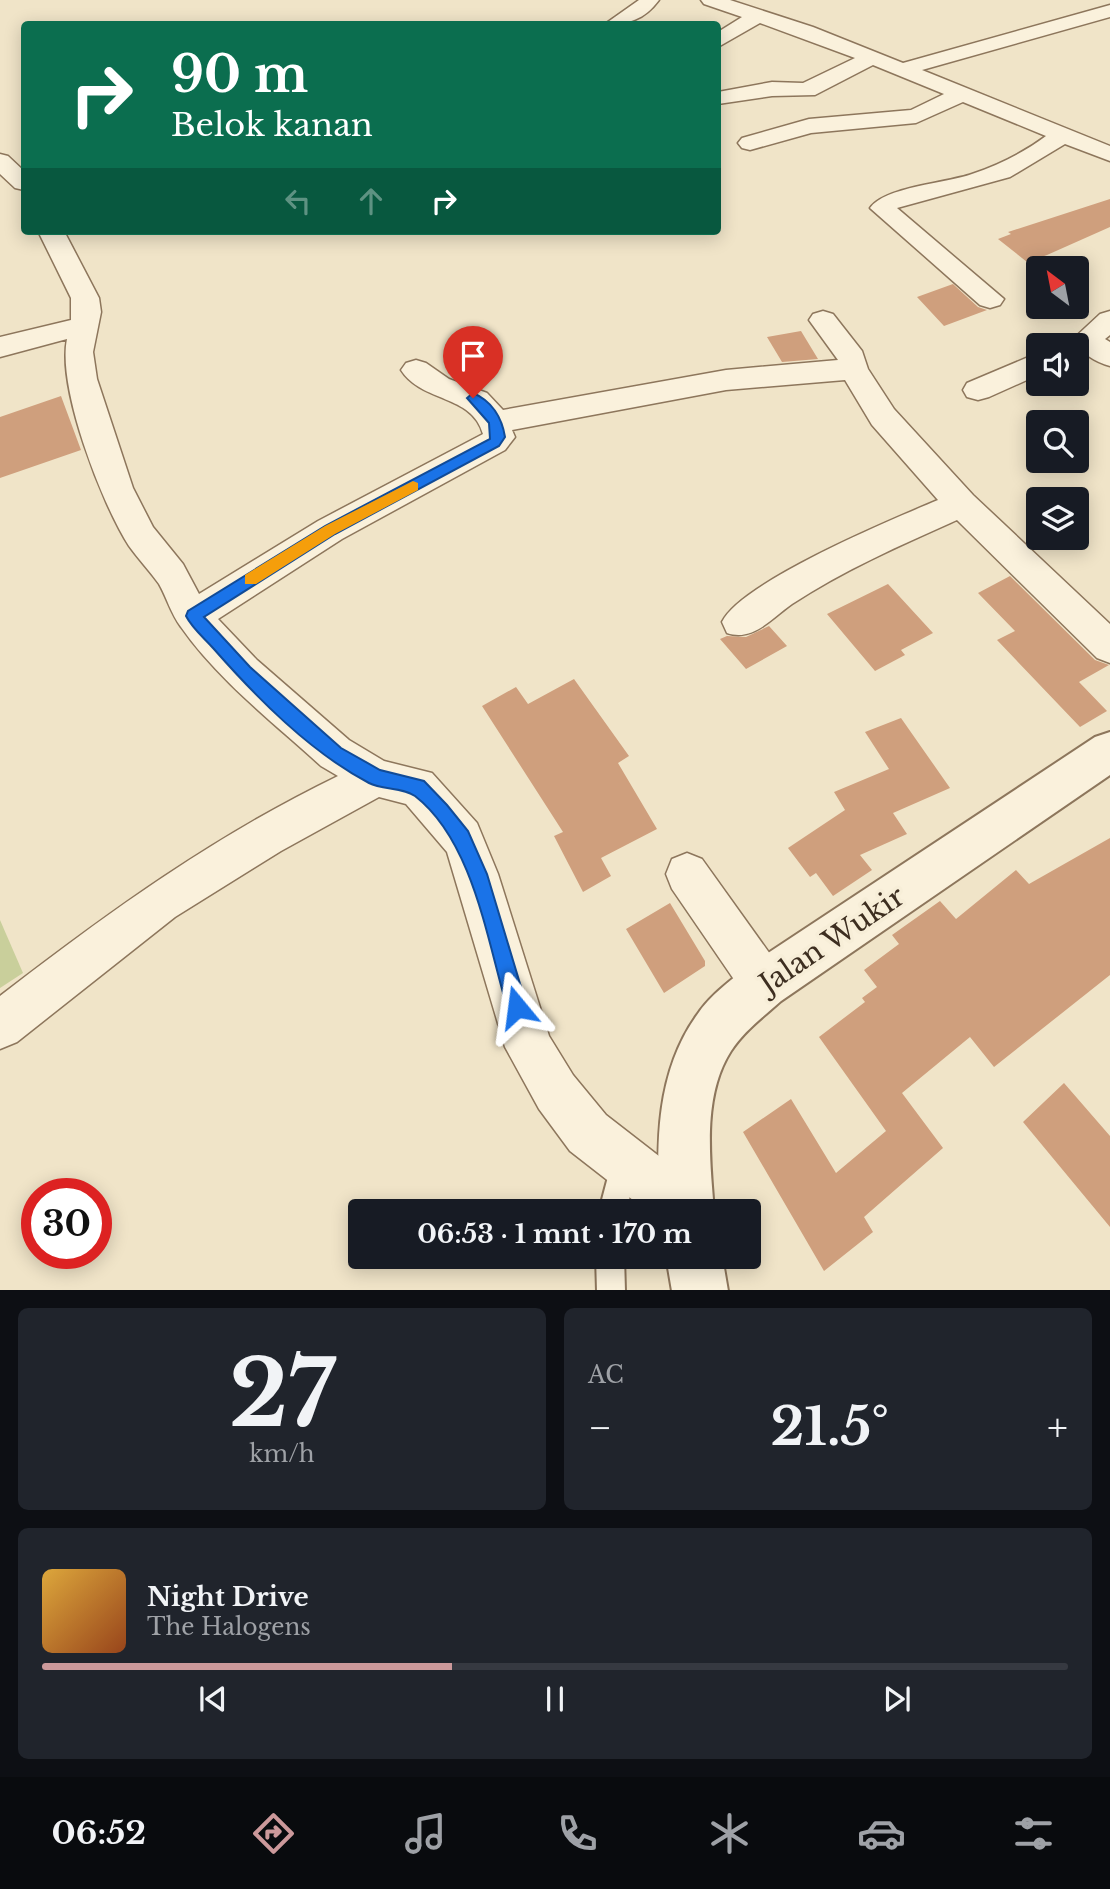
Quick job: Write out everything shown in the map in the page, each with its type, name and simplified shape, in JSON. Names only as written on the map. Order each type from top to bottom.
[{"type":"street","points":[[620,21],[642,9],[649,0]]},
{"type":"street","points":[[723,1],[757,16],[806,31],[873,57],[1110,154]]},
{"type":"street","points":[[903,69],[1110,11]]},
{"type":"street","points":[[721,39],[757,16]]},
{"type":"street","points":[[721,98],[772,89],[807,90],[873,57]]},
{"type":"street","points":[[750,143],[809,126],[916,116],[962,94]]},
{"type":"street","points":[[990,299],[882,208],[889,202],[951,188],[1009,169],[1036,157],[1062,135]]},
{"type":"street","points":[[0,161],[21,180]]},
{"type":"street","points":[[53,235],[85,298],[84,327],[79,352],[82,379],[103,452],[141,536],[171,574],[193,616],[244,672],[335,753],[377,778],[418,787],[462,838],[477,874],[529,1047],[556,1092],[588,1133],[662,1199]]},
{"type":"street","points":[[823,320],[852,358],[853,369],[883,417],[961,504],[1110,647]]},
{"type":"street","points":[[1089,336],[1110,320]]},
{"type":"street","points":[[0,347],[47,333],[84,327]]},
{"type":"street","points":[[1089,346],[1110,356]]},
{"type":"street","points":[[978,390],[1026,368]]},
{"type":"street","points":[[496,422],[726,380],[853,369]]},
{"type":"street","points":[[193,616],[330,530],[487,447],[499,437],[496,422],[488,410],[473,398],[429,381],[416,370]]},
{"type":"street","points":[[740,622],[781,593],[865,546],[961,504]]},
{"type":"street","name":"Jalan Wukir","points":[[688,1199],[685,1110],[699,1058],[729,1014],[764,985],[1110,751]]},
{"type":"street","points":[[0,1025],[159,903],[259,840],[377,778]]},
{"type":"street","points":[[687,874],[764,985]]},
{"type":"street","name":"Jalan Wukir","points":[[696,1269],[700,1290]]},
{"type":"lane","points":[[616,1199],[623,1162]]},
{"type":"lane","points":[[610,1269],[611,1290]]},
{"type":"green space","points":[[0,920],[23,973],[0,988]]},
{"type":"building","points":[[1110,199],[1110,227],[1044,256],[1026,256],[1026,261],[998,239],[1011,234],[1008,232]]},
{"type":"building","points":[[953,284],[978,307],[987,310],[944,326],[917,297]]},
{"type":"building","points":[[801,331],[818,359],[782,362],[767,337]]},
{"type":"building","points":[[61,396],[81,450],[0,478],[0,417]]},
{"type":"building","points":[[1010,576],[1095,660],[1109,665],[1079,682],[1107,711],[1080,727],[997,640],[1015,631],[978,593]]},
{"type":"building","points":[[888,584],[933,633],[901,650],[905,655],[875,671],[827,614]]},
{"type":"building","points":[[769,626],[787,646],[746,669],[720,639],[727,636],[746,637]]},
{"type":"building","points":[[574,679],[629,756],[618,763],[657,829],[601,858],[611,876],[583,892],[554,836],[563,832],[482,706],[516,687],[528,704]]},
{"type":"building","points":[[901,718],[950,788],[893,813],[907,834],[860,855],[872,870],[833,896],[816,873],[810,877],[788,848],[845,810],[834,792],[889,769],[865,732]]},
{"type":"building","points":[[1110,838],[1110,975],[994,1067],[970,1037],[902,1093],[943,1148],[864,1217],[873,1232],[824,1271],[743,1132],[791,1099],[836,1173],[886,1131],[819,1037],[865,1002],[862,998],[877,987],[864,970],[899,944],[892,935],[940,901],[956,919],[1016,870],[1029,884]]},
{"type":"building","points":[[670,903],[705,961],[705,966],[664,993],[626,929]]},
{"type":"building","points":[[1064,1083],[1110,1136],[1110,1227],[1023,1122]]},
{"type":"slow traffic","points":[[251,580],[330,530],[413,486]]},
{"type":"route","points":[[473,398],[488,410],[496,422],[499,437],[494,442],[330,530],[193,616],[244,672],[335,753],[377,778],[418,787],[440,811],[462,838],[477,874],[517,1007]]}]
